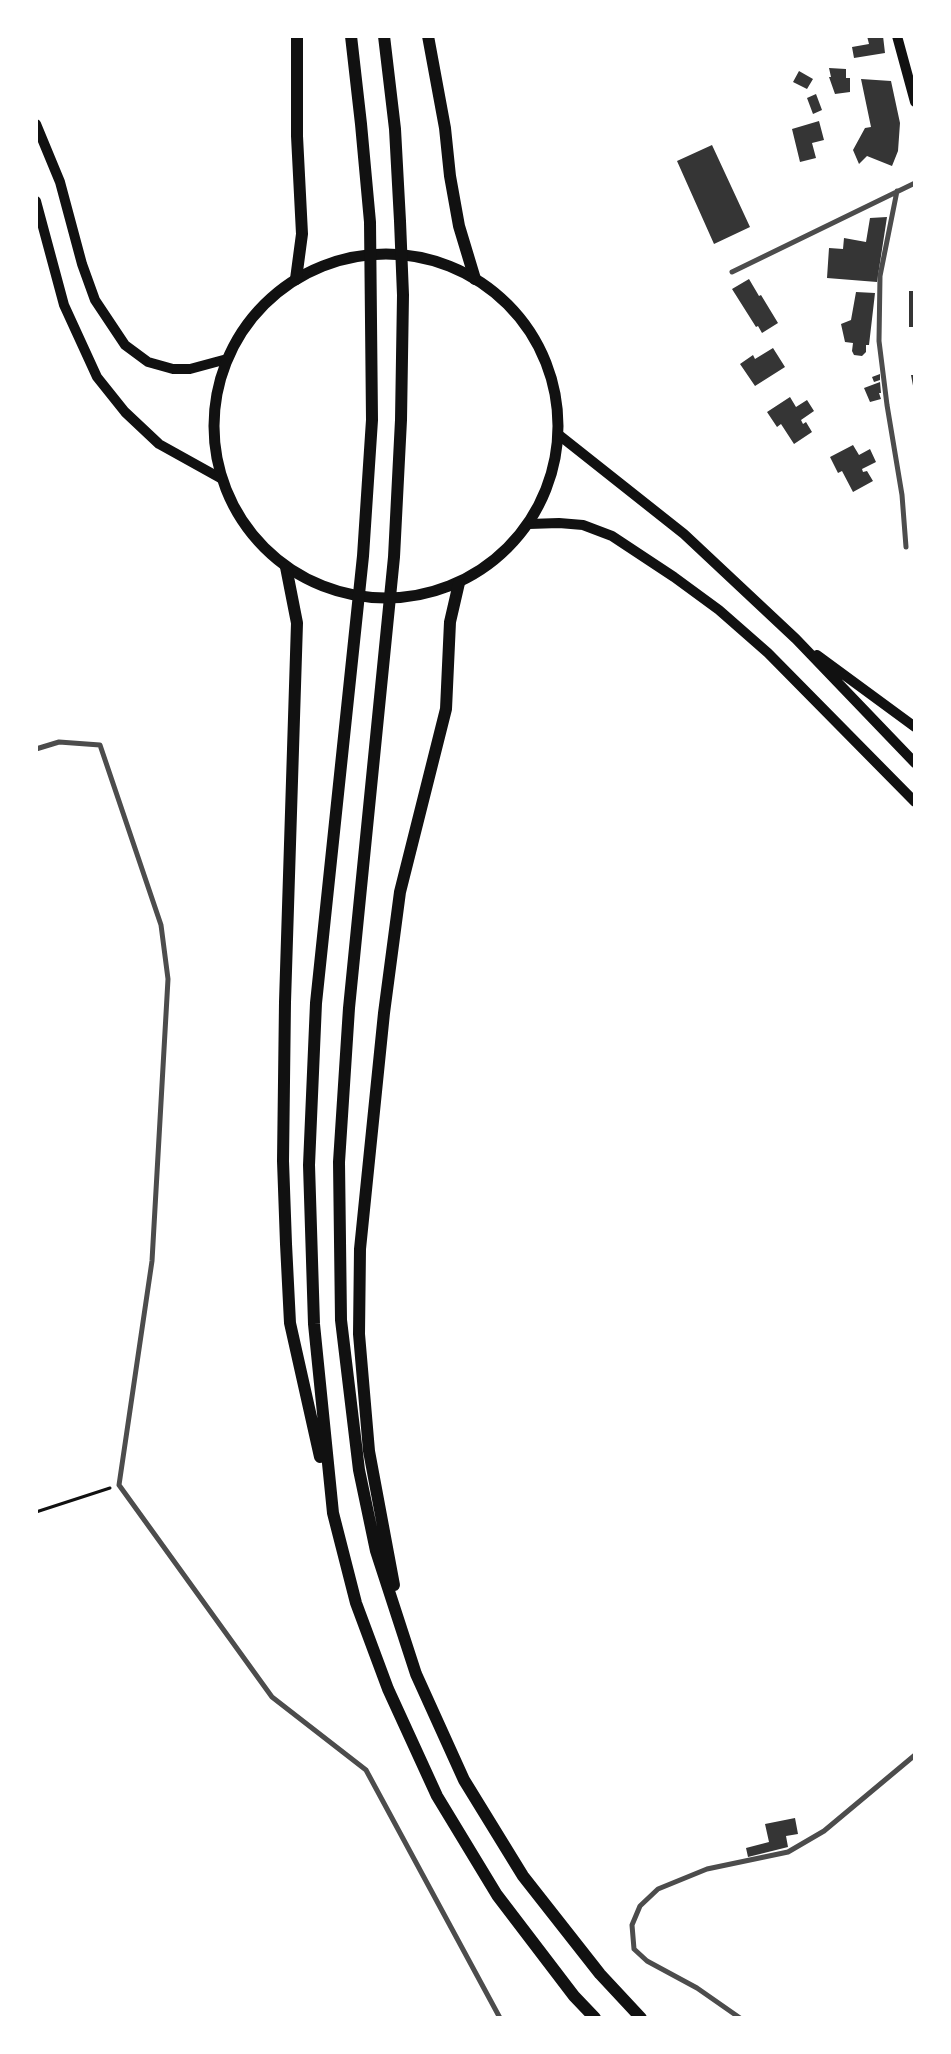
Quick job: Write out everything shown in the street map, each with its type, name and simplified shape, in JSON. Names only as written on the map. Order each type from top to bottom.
[{"type":"highway","points":[[296,36],[298,183],[302,234],[296,279]]},
{"type":"highway","points":[[333,1514],[314,1324],[309,1164],[316,1003],[363,556],[372,420],[370,222],[351,36]]},
{"type":"highway","points":[[384,36],[395,129],[400,221],[403,295],[401,420],[388,630],[349,1008],[339,1162],[341,1320],[359,1470],[376,1551],[404,1639],[416,1674],[464,1780],[523,1876],[600,1974],[641,2018]]},
{"type":"highway","points":[[428,36],[445,128],[450,176],[459,226],[475,279]]},
{"type":"highway","points":[[286,566],[296,623],[285,1002],[283,1161],[290,1323],[333,1514],[356,1603],[388,1688],[437,1796],[497,1895],[574,1996],[595,2018]]},
{"type":"highway","points":[[404,1639],[369,1451],[359,1334],[360,1248],[384,1013],[400,892],[446,710],[450,622],[459,582]]},
{"type":"main road","points":[[897,36],[915,102]]},
{"type":"main road","points":[[36,124],[60,182],[82,264],[95,300],[125,345],[148,362],[173,369],[190,369],[227,359]]},
{"type":"main road","points":[[36,201],[64,305],[97,377],[125,412],[159,444],[222,479]]},
{"type":"main road","points":[[385,254],[432,260],[475,279],[505,301],[529,330],[546,362],[556,398],[559,435],[554,466],[544,496],[529,524],[498,558],[459,582],[416,596],[371,598],[326,588],[286,566],[259,542],[237,513],[222,479],[214,439],[216,398],[227,359],[244,328],[262,308],[296,279],[339,261],[385,254]]},
{"type":"main road","points":[[559,435],[684,534],[796,639],[915,763]]},
{"type":"main road","points":[[529,524],[559,522],[583,525],[612,536],[674,577],[719,610],[768,653],[915,802]]},
{"type":"main road","points":[[796,639],[915,727]]},
{"type":"street","points":[[732,272],[915,183]]},
{"type":"street","points":[[897,191],[880,276],[879,341],[887,405],[902,495],[906,547]]},
{"type":"street","points":[[36,749],[59,742],[100,745],[161,925],[168,979],[152,1260],[119,1485],[272,1697],[366,1770],[500,2018]]},
{"type":"street","points":[[740,2018],[697,1988],[647,1961],[634,1949],[632,1926],[640,1906],[658,1889],[707,1869],[788,1852],[824,1831],[915,1755]]},
{"type":"path","points":[[36,1512],[119,1485]]},
{"type":"building","points":[[867,36],[883,36],[885,53],[854,58],[852,47],[869,44]]},
{"type":"building","points":[[829,68],[846,69],[846,78],[850,78],[850,92],[835,94],[829,77],[831,77]]},
{"type":"building","points":[[799,71],[813,79],[807,89],[793,82]]},
{"type":"building","points":[[861,79],[891,81],[900,123],[898,151],[892,166],[867,156],[859,164],[853,150],[865,128],[871,127]]},
{"type":"building","points":[[816,94],[822,110],[813,114],[807,98]]},
{"type":"building","points":[[819,121],[824,140],[812,143],[816,158],[800,162],[792,129]]},
{"type":"building","points":[[712,145],[750,227],[714,244],[677,161]]},
{"type":"building","points":[[887,217],[877,282],[827,278],[829,248],[843,249],[844,238],[866,242],[870,218]]},
{"type":"building","points":[[749,279],[778,323],[762,333],[758,326],[756,327],[732,289]]},
{"type":"building","points":[[909,291],[915,291],[915,327],[909,327]]},
{"type":"building","points":[[856,292],[875,293],[869,345],[866,345],[866,352],[862,356],[854,355],[852,351],[853,343],[845,342],[841,324],[851,320]]},
{"type":"building","points":[[773,348],[785,367],[755,386],[740,364],[753,355],[755,359]]},
{"type":"building","points":[[880,374],[880,380],[874,382],[872,377]]},
{"type":"building","points":[[911,375],[915,375],[915,391],[914,391]]},
{"type":"building","points":[[880,382],[881,393],[879,393],[881,399],[870,402],[864,388]]},
{"type":"building","points":[[790,397],[796,407],[807,400],[814,411],[801,420],[803,424],[806,422],[812,432],[794,444],[781,424],[777,427],[767,412]]},
{"type":"building","points":[[853,445],[859,455],[870,449],[876,462],[862,469],[863,472],[867,471],[873,481],[853,492],[842,471],[838,473],[830,457]]},
{"type":"building","points":[[795,1818],[798,1834],[786,1836],[788,1847],[748,1857],[746,1848],[769,1842],[765,1824]]}]
